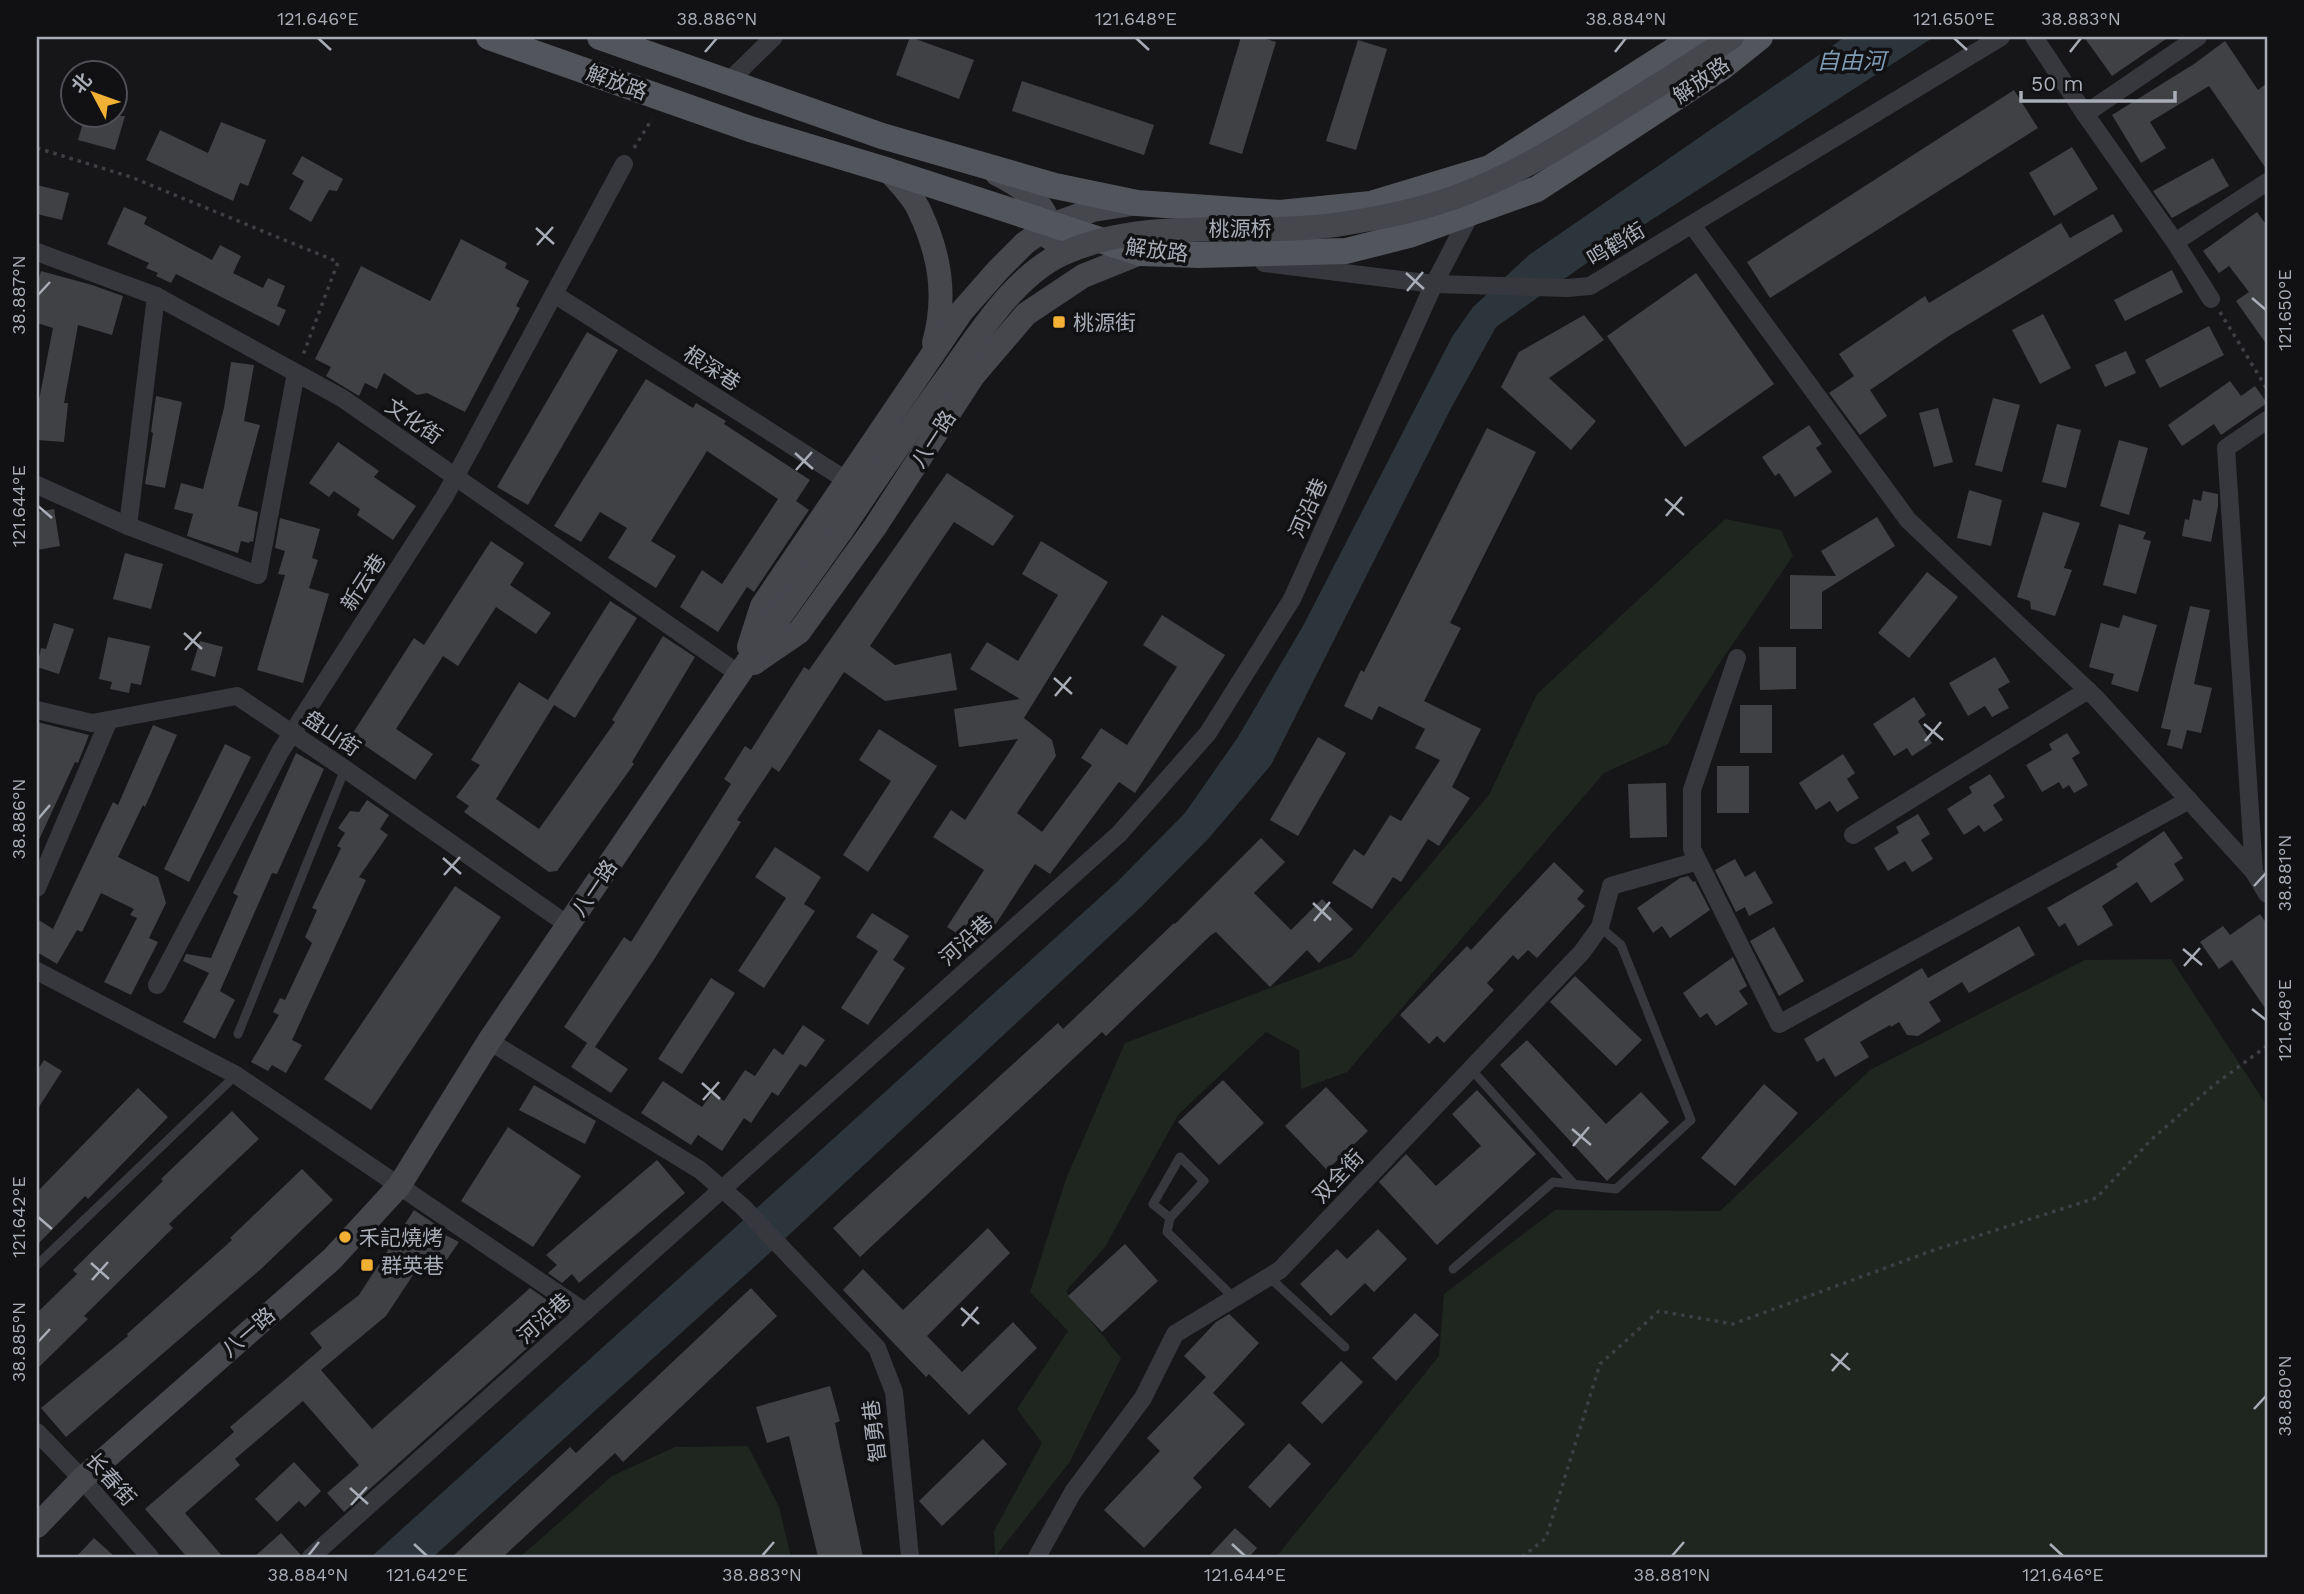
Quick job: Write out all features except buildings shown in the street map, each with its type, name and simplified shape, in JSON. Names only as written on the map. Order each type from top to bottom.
[{"type":"main road","name":"解放路","points":[[489,37],[750,129],[1140,253],[1199,255],[1346,251],[1409,235],[1537,189],[1721,68],[1760,37]]},
{"type":"main road","name":"解放路","points":[[600,37],[882,136],[1055,186],[1137,203],[1280,213],[1371,204],[1490,168],[1695,37]]},
{"type":"main road","name":"桃源桥","points":[[739,674],[841,531],[900,442],[995,312],[1029,276],[1061,254],[1119,236],[1189,228],[1251,229],[1332,225],[1396,215],[1472,191],[1561,146],[1697,62],[1732,37]]},
{"type":"main road","points":[[973,376],[1044,255],[1050,240],[1051,225],[1040,206],[1025,190],[980,166]]},
{"type":"main road","points":[[889,171],[919,208],[941,274],[940,319],[929,360]]},
{"type":"main road","points":[[739,674],[762,606],[962,311],[998,270],[1026,243],[1051,225],[1093,210],[1137,203]]},
{"type":"main road","name":"八一路","points":[[37,1525],[82,1479],[332,1259],[399,1186],[489,1041],[739,674],[800,632],[875,527],[973,376],[1027,314],[1083,276],[1140,253]]},
{"type":"street","points":[[729,81],[774,37]]},
{"type":"street","name":"鸣鹤街","points":[[1199,255],[1434,284],[1567,288],[1590,286],[2001,37]]},
{"type":"street","points":[[2034,37],[2211,299]]},
{"type":"street","points":[[2085,114],[2199,37]]},
{"type":"street","name":"新云巷","points":[[157,985],[292,733],[456,477],[624,164]]},
{"type":"street","points":[[2175,242],[2267,182]]},
{"type":"street","name":"河沿巷","points":[[310,1557],[1119,834],[1209,733],[1292,599],[1434,284],[1470,215]]},
{"type":"street","points":[[1692,225],[1908,520],[2088,690],[2254,872],[2267,894]]},
{"type":"street","name":"文化街","points":[[37,252],[156,296],[342,398],[739,674]]},
{"type":"street","name":"根深巷","points":[[554,294],[846,480]]},
{"type":"street","points":[[128,526],[156,296]]},
{"type":"street","points":[[37,485],[128,526],[258,575],[296,373]]},
{"type":"street","points":[[2254,872],[2226,448],[2267,420]]},
{"type":"street","points":[[1737,657],[1692,790],[1692,849],[1779,1024],[2189,800]]},
{"type":"street","points":[[1853,835],[2088,690]]},
{"type":"street","name":"盘山街","points":[[37,710],[92,723],[237,696],[568,925]]},
{"type":"street","points":[[37,888],[109,720]]},
{"type":"street","name":"双全街","points":[[1037,1557],[1073,1492],[1143,1398],[1175,1334],[1280,1270],[1582,952],[1600,928],[1611,886],[1698,861]]},
{"type":"street","points":[[37,971],[236,1075],[584,1312]]},
{"type":"street","name":"智勇巷","points":[[489,1041],[700,1170],[743,1207],[877,1348],[894,1392],[910,1557]]},
{"type":"street","name":"长春街","points":[[37,1432],[150,1557]]},
{"type":"lane","points":[[239,1034],[345,769]]},
{"type":"lane","points":[[1453,1269],[1553,1182],[1616,1189],[1691,1120],[1621,945],[1600,928]]},
{"type":"lane","points":[[1471,1069],[1574,1184]]},
{"type":"lane","points":[[37,1265],[236,1075]]},
{"type":"lane","points":[[1170,1219],[1153,1204],[1181,1157],[1204,1181],[1170,1219],[1167,1232],[1234,1298]]},
{"type":"lane","points":[[1269,1277],[1346,1347]]},
{"type":"path","points":[[624,164],[664,99]]},
{"type":"path","points":[[37,148],[131,177],[338,262],[296,373]]},
{"type":"path","points":[[2211,299],[2267,389]]},
{"type":"path","points":[[1522,1557],[1545,1538],[1600,1364],[1659,1311],[1733,1324],[1934,1250],[2096,1198],[2152,1139],[2215,1084],[2267,1046]]},
{"type":"shaded area","points":[[1725,519],[1781,530],[1793,556],[1668,744],[1604,773],[1347,1072],[1301,1089],[1299,1050],[1266,1032],[1178,1115],[1105,1247],[1066,1291],[1121,1358],[1069,1463],[995,1557],[994,1531],[1042,1443],[1017,1409],[1068,1331],[1030,1292],[1066,1179],[1125,1043],[1352,957],[1489,795],[1537,694]]},
{"type":"shaded area","points":[[2171,959],[2267,1106],[2267,1557],[1276,1557],[1439,1356],[1444,1294],[1555,1210],[1720,1211],[1870,1070],[2085,960]]},
{"type":"shaded area","points":[[748,1446],[779,1507],[791,1557],[520,1557],[612,1476],[675,1447]]},
{"type":"water","name":"自由河","points":[[1845,37],[1934,37],[1611,246],[1496,327],[1450,410],[1271,765],[1208,839],[1142,906],[762,1260],[433,1557],[371,1557],[1117,882],[1185,813],[1238,737],[1303,626],[1452,337],[1473,307],[1529,255]]},
{"type":"place","name":"桃源街","points":[[1059,322]]},
{"type":"place","name":"禾記燒烤","points":[[345,1237]]},
{"type":"place","name":"群英巷","points":[[367,1265]]}]
